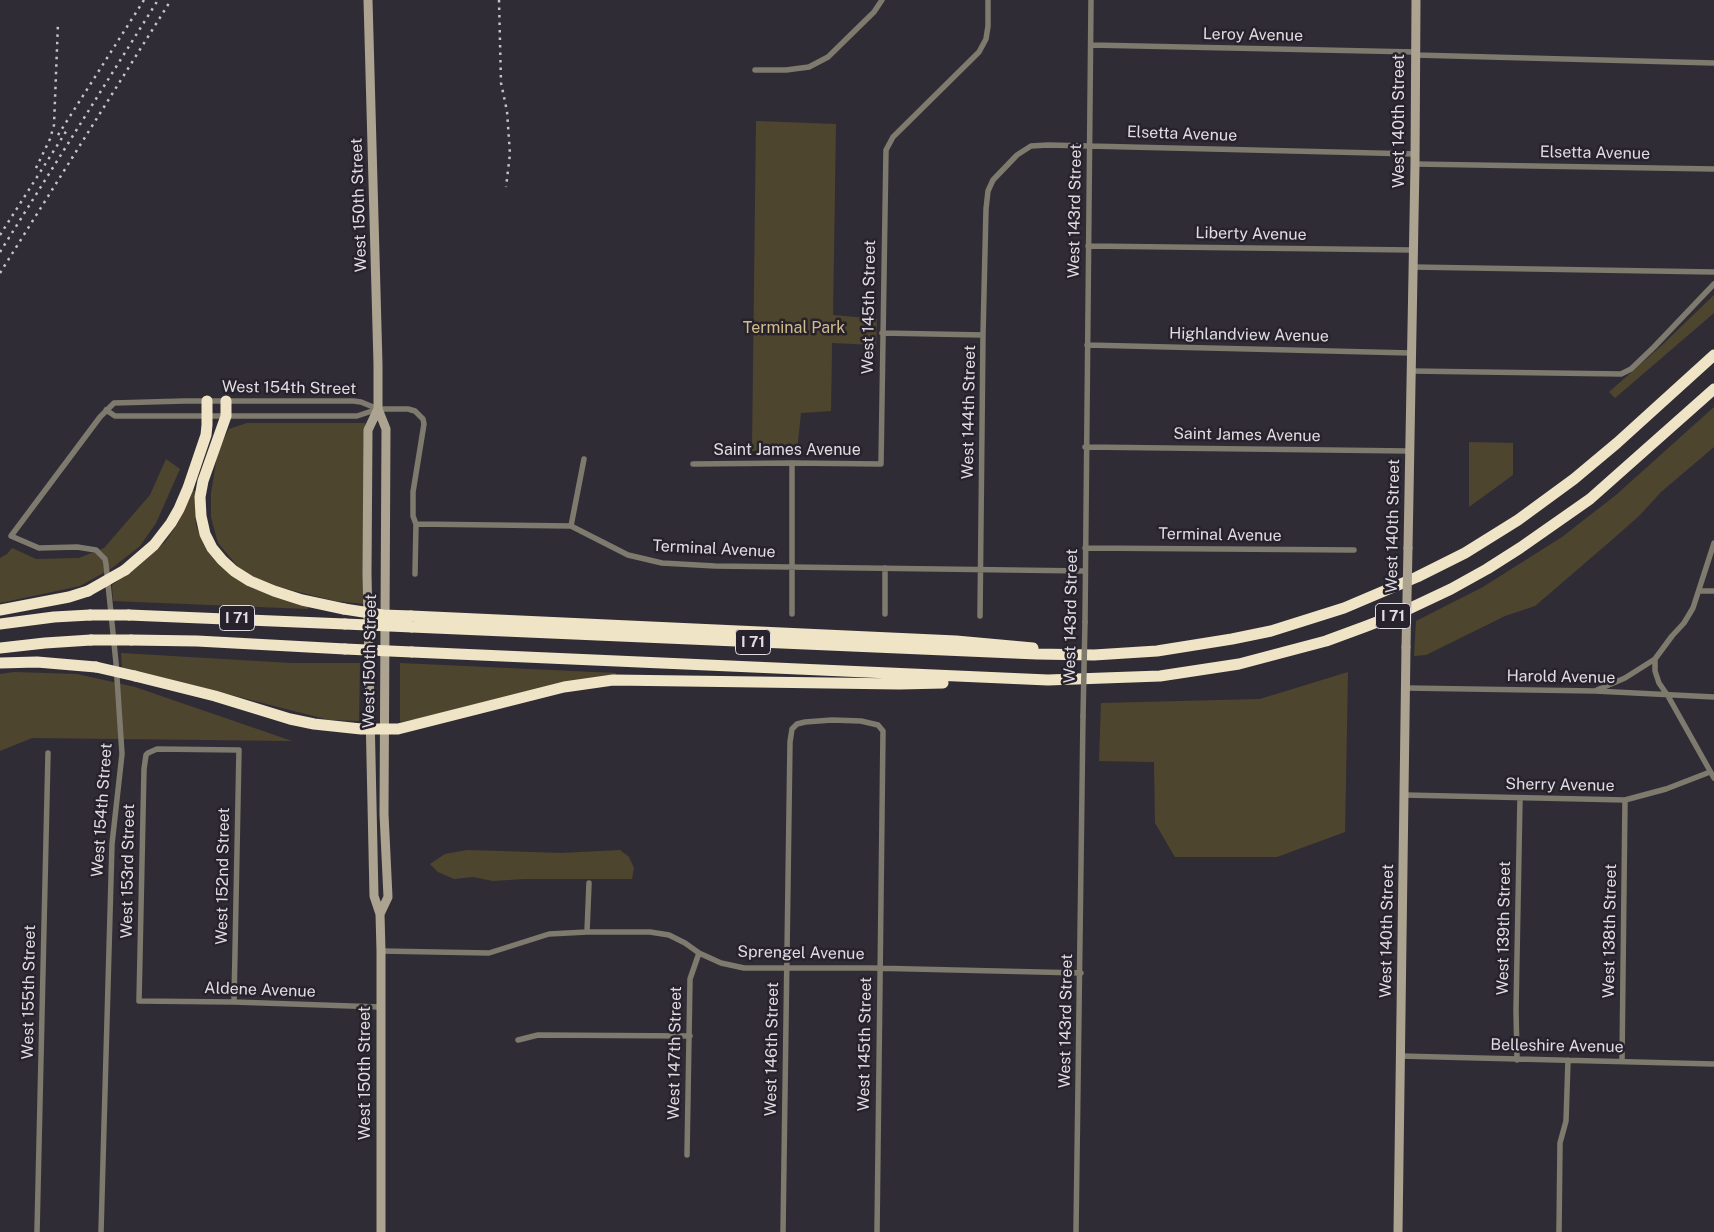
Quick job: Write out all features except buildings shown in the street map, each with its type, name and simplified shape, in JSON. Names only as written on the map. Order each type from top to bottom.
[{"type":"highway","name":"I 71","points":[[0,624],[54,617],[129,614],[345,624],[412,621],[981,643],[1094,655],[1157,651],[1223,641],[1271,631],[1344,608],[1417,577],[1479,545],[1543,502],[1617,443],[1714,355]]},
{"type":"highway","name":"I 71","points":[[0,648],[92,640],[131,640],[1006,679],[1127,678],[1204,670],[1239,664],[1326,641],[1398,614],[1451,589],[1512,553],[1590,499],[1714,389]]},
{"type":"highway","points":[[0,610],[70,597],[88,591],[125,570],[154,545],[168,528],[188,488],[206,435],[207,401]]},
{"type":"highway","points":[[226,401],[226,416],[203,480],[200,497],[201,516],[205,534],[212,548],[222,560],[234,571],[250,581],[302,600],[412,621]]},
{"type":"highway","points":[[0,663],[44,662],[96,667],[215,696],[290,719],[329,726],[370,729],[398,729],[564,687],[613,680],[900,684],[1006,679]]},
{"type":"main road","name":"West 150th Street","points":[[368,0],[378,409],[386,429],[384,814],[388,897],[380,914]]},
{"type":"main road","name":"West 140th Street","points":[[1398,1232],[1416,0]]},
{"type":"main road","name":"West 150th Street","points":[[378,409],[368,430],[367,574],[374,896],[380,914],[381,951],[381,1232]]},
{"type":"street","points":[[755,70],[786,70],[809,67],[828,57],[874,12],[882,0]]},
{"type":"street","name":"West 145th Street","points":[[881,464],[886,150],[893,137],[979,52],[986,39],[988,0]]},
{"type":"street","name":"West 143rd Street","points":[[1076,1232],[1081,973],[1091,0]]},
{"type":"street","name":"Leroy Avenue","points":[[1091,45],[1714,63]]},
{"type":"street","name":"Elsetta Avenue","points":[[986,209],[988,191],[993,180],[1017,156],[1031,146],[1048,144],[1415,154]]},
{"type":"street","name":"Elsetta Avenue","points":[[1415,164],[1714,169]]},
{"type":"street","name":"West 144th Street","points":[[980,616],[986,209]]},
{"type":"street","name":"Liberty Avenue","points":[[1088,246],[1412,250]]},
{"type":"street","points":[[1412,267],[1714,272]]},
{"type":"street","points":[[1411,371],[1621,374],[1631,369],[1714,284]]},
{"type":"street","points":[[882,333],[983,335]]},
{"type":"street","name":"Highlandview Avenue","points":[[1087,345],[1411,353]]},
{"type":"street","name":"West 154th Street","points":[[101,1232],[112,844],[122,754],[116,663],[106,564],[105,559],[96,550],[77,547],[39,548],[11,536],[106,410],[114,403],[353,401],[378,409]]},
{"type":"street","name":"West 154th Street","points":[[106,410],[116,416],[358,416],[378,409]]},
{"type":"street","points":[[378,409],[408,409],[415,411],[423,419],[423,432],[413,492],[413,516],[416,524],[415,574]]},
{"type":"street","name":"Saint James Avenue","points":[[1085,447],[1409,450]]},
{"type":"street","points":[[571,526],[584,459]]},
{"type":"street","points":[[792,463],[792,614]]},
{"type":"street","name":"Saint James Avenue","points":[[693,464],[881,464]]},
{"type":"street","name":"Terminal Avenue","points":[[416,524],[571,526],[628,556],[662,563],[715,566],[1085,571]]},
{"type":"street","points":[[1595,691],[1625,678],[1655,659],[1684,623],[1693,608],[1714,543]]},
{"type":"street","name":"Terminal Avenue","points":[[1085,548],[1354,550]]},
{"type":"street","points":[[885,568],[885,614]]},
{"type":"street","points":[[1699,591],[1714,591]]},
{"type":"street","points":[[1655,659],[1655,670],[1659,683],[1714,778]]},
{"type":"street","name":"Harold Avenue","points":[[1406,688],[1595,691],[1714,697]]},
{"type":"street","name":"West 145th Street","points":[[832,720],[860,720],[878,725],[883,731],[877,1232]]},
{"type":"street","name":"West 146th Street","points":[[783,1232],[790,742],[792,729],[797,724],[832,720]]},
{"type":"street","name":"West 153rd Street","points":[[139,1001],[144,769],[146,756],[148,752],[157,750],[240,750]]},
{"type":"street","name":"West 152nd Street","points":[[234,1002],[240,750]]},
{"type":"street","name":"West 155th Street","points":[[37,1232],[48,753]]},
{"type":"street","name":"Sherry Avenue","points":[[1405,795],[1625,800],[1666,790],[1710,772]]},
{"type":"street","name":"West 139th Street","points":[[1517,1060],[1516,1010],[1520,798]]},
{"type":"street","name":"West 138th Street","points":[[1622,1061],[1625,800]]},
{"type":"street","points":[[587,932],[589,883]]},
{"type":"street","name":"Sprengel Avenue","points":[[381,951],[488,953],[549,934],[650,932],[669,935],[685,943],[698,953],[720,963],[744,968],[879,968],[1081,973]]},
{"type":"street","name":"West 147th Street","points":[[687,1155],[690,979],[698,953]]},
{"type":"street","name":"Aldene Avenue","points":[[139,1001],[380,1007]]},
{"type":"street","points":[[518,1040],[538,1035],[690,1036]]},
{"type":"street","name":"Belleshire Avenue","points":[[1400,1056],[1714,1064]]},
{"type":"street","points":[[1560,1232],[1560,1143],[1566,1121],[1568,1060]]},
{"type":"green space","name":"Terminal Park","points":[[756,121],[836,124],[833,315],[877,319],[876,345],[832,343],[831,411],[801,413],[797,451],[752,451]]},
{"type":"green space","points":[[1714,295],[1714,313],[1615,398],[1609,392],[1660,347]]},
{"type":"green space","points":[[1714,407],[1714,447],[1661,492],[1639,516],[1535,606],[1505,616],[1426,655],[1414,656],[1416,621],[1483,587],[1562,537],[1616,495]]},
{"type":"green space","points":[[247,423],[365,423],[365,604],[335,601],[267,584],[239,568],[218,543],[211,517],[211,493],[218,450],[229,429]]},
{"type":"green space","points":[[1469,442],[1513,443],[1513,475],[1469,507]]},
{"type":"green space","points":[[166,459],[180,469],[156,523],[140,546],[112,568],[80,586],[0,603],[0,558],[12,548],[36,559],[79,558],[104,548],[150,495]]},
{"type":"green space","points":[[191,490],[196,491],[196,525],[200,536],[208,551],[231,576],[255,589],[308,605],[308,609],[113,601],[112,585],[165,542],[178,523]]},
{"type":"green space","points":[[121,653],[291,663],[360,663],[359,721],[329,720],[122,667]]},
{"type":"green space","points":[[400,663],[616,673],[616,677],[579,681],[400,722]]},
{"type":"green space","points":[[14,672],[77,674],[135,687],[292,741],[32,738],[0,751],[0,674]]},
{"type":"green space","points":[[1348,672],[1345,832],[1277,857],[1175,857],[1155,823],[1154,762],[1099,761],[1101,703],[1260,699]]},
{"type":"green space","points":[[467,850],[561,853],[620,850],[629,857],[634,868],[632,879],[524,879],[493,881],[473,877],[454,879],[438,872],[430,864],[445,854]]},
{"type":"railway","points":[[58,135],[144,0]]},
{"type":"railway","points":[[0,252],[158,0]]},
{"type":"railway","points":[[0,273],[171,0]]},
{"type":"railway","points":[[499,0],[501,83],[507,111],[510,154],[506,187]]},
{"type":"railway","points":[[36,168],[50,139],[54,125],[58,23]]},
{"type":"railway","points":[[0,235],[67,130]]}]
